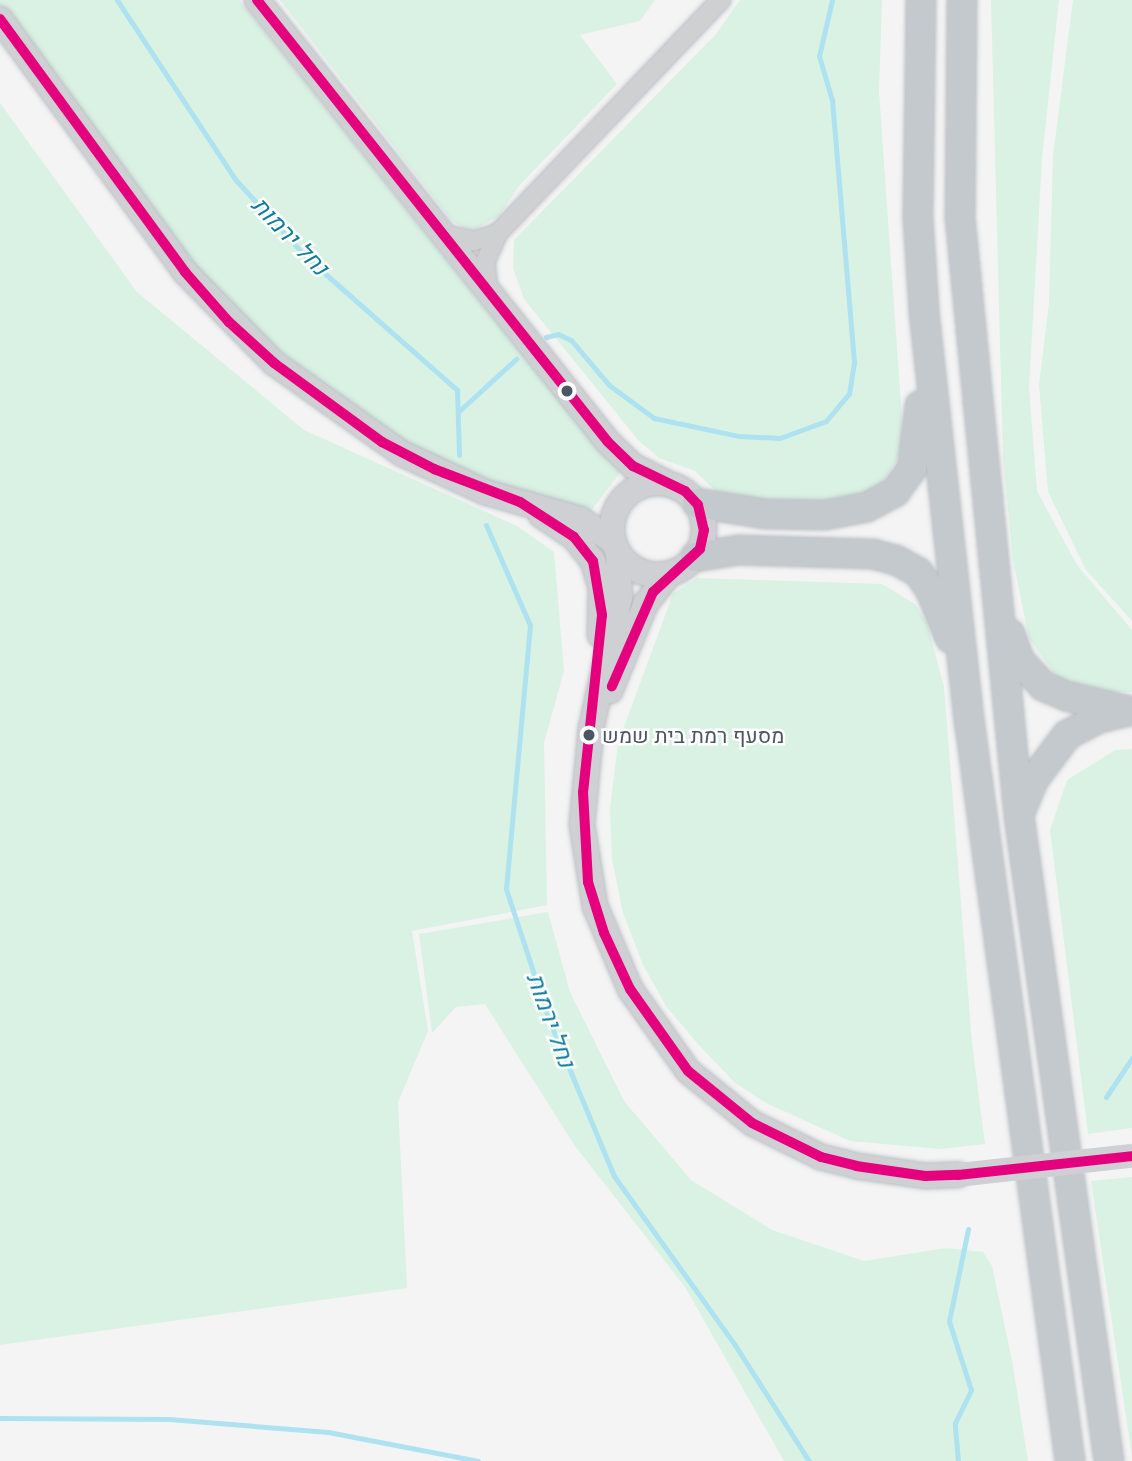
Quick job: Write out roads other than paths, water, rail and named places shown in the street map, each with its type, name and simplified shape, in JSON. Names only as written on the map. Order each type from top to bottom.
[{"type":"highway","points":[[921,0],[918,205],[923,312],[970,726],[1070,1461]]},
{"type":"highway","points":[[962,0],[960,217],[996,588],[1019,815],[1109,1461]]},
{"type":"highway","points":[[697,503],[738,512],[825,515],[867,507],[895,492],[912,469],[918,441],[923,312]]},
{"type":"highway","points":[[695,557],[738,550],[873,554],[918,572],[948,632],[970,726]]},
{"type":"highway","points":[[996,588],[1020,661],[1033,677],[1066,696],[1131,711]]},
{"type":"highway","points":[[1019,815],[1034,779],[1067,735],[1099,718],[1131,711]]},
{"type":"main road","points":[[257,0],[436,231],[622,458],[697,503],[704,530],[695,557],[670,573],[653,592],[636,625],[587,765]]},
{"type":"main road","points":[[0,19],[185,272],[229,322],[294,378],[383,442],[444,474],[520,502],[580,519],[644,573],[670,573]]},
{"type":"main road","points":[[594,712],[620,597],[613,514],[624,497],[640,485],[667,483]]},
{"type":"main road","points":[[520,502],[573,537],[598,573],[602,615],[587,765],[584,855],[604,933],[647,1017],[688,1071],[752,1123],[821,1157],[892,1173],[957,1175],[1131,1156]]},
{"type":"street","points":[[493,302],[485,261],[498,233],[721,0]]},
{"type":"street","points":[[436,231],[463,241],[498,233]]},
{"type":"waterway","name":"נחל ירמות","points":[[117,0],[235,179],[305,256],[457,390],[459,455]]},
{"type":"waterway","points":[[546,337],[558,334],[571,340],[609,385],[654,418],[739,436],[780,438],[826,421],[849,394],[854,362],[832,100],[819,56],[832,0]]},
{"type":"waterway","points":[[458,412],[516,359]]},
{"type":"waterway","name":"נחל ירמות","points":[[486,525],[530,625],[506,889],[549,1020],[614,1176],[735,1345],[809,1461]]},
{"type":"waterway","points":[[1106,1097],[1132,1058]]},
{"type":"waterway","points":[[958,1461],[955,1423],[971,1390],[949,1321],[968,1229]]},
{"type":"waterway","points":[[0,1418],[169,1419],[328,1432],[478,1461]]},
{"type":"place","name":"מסעף רמת בית שמש","points":[[589,735]]}]
